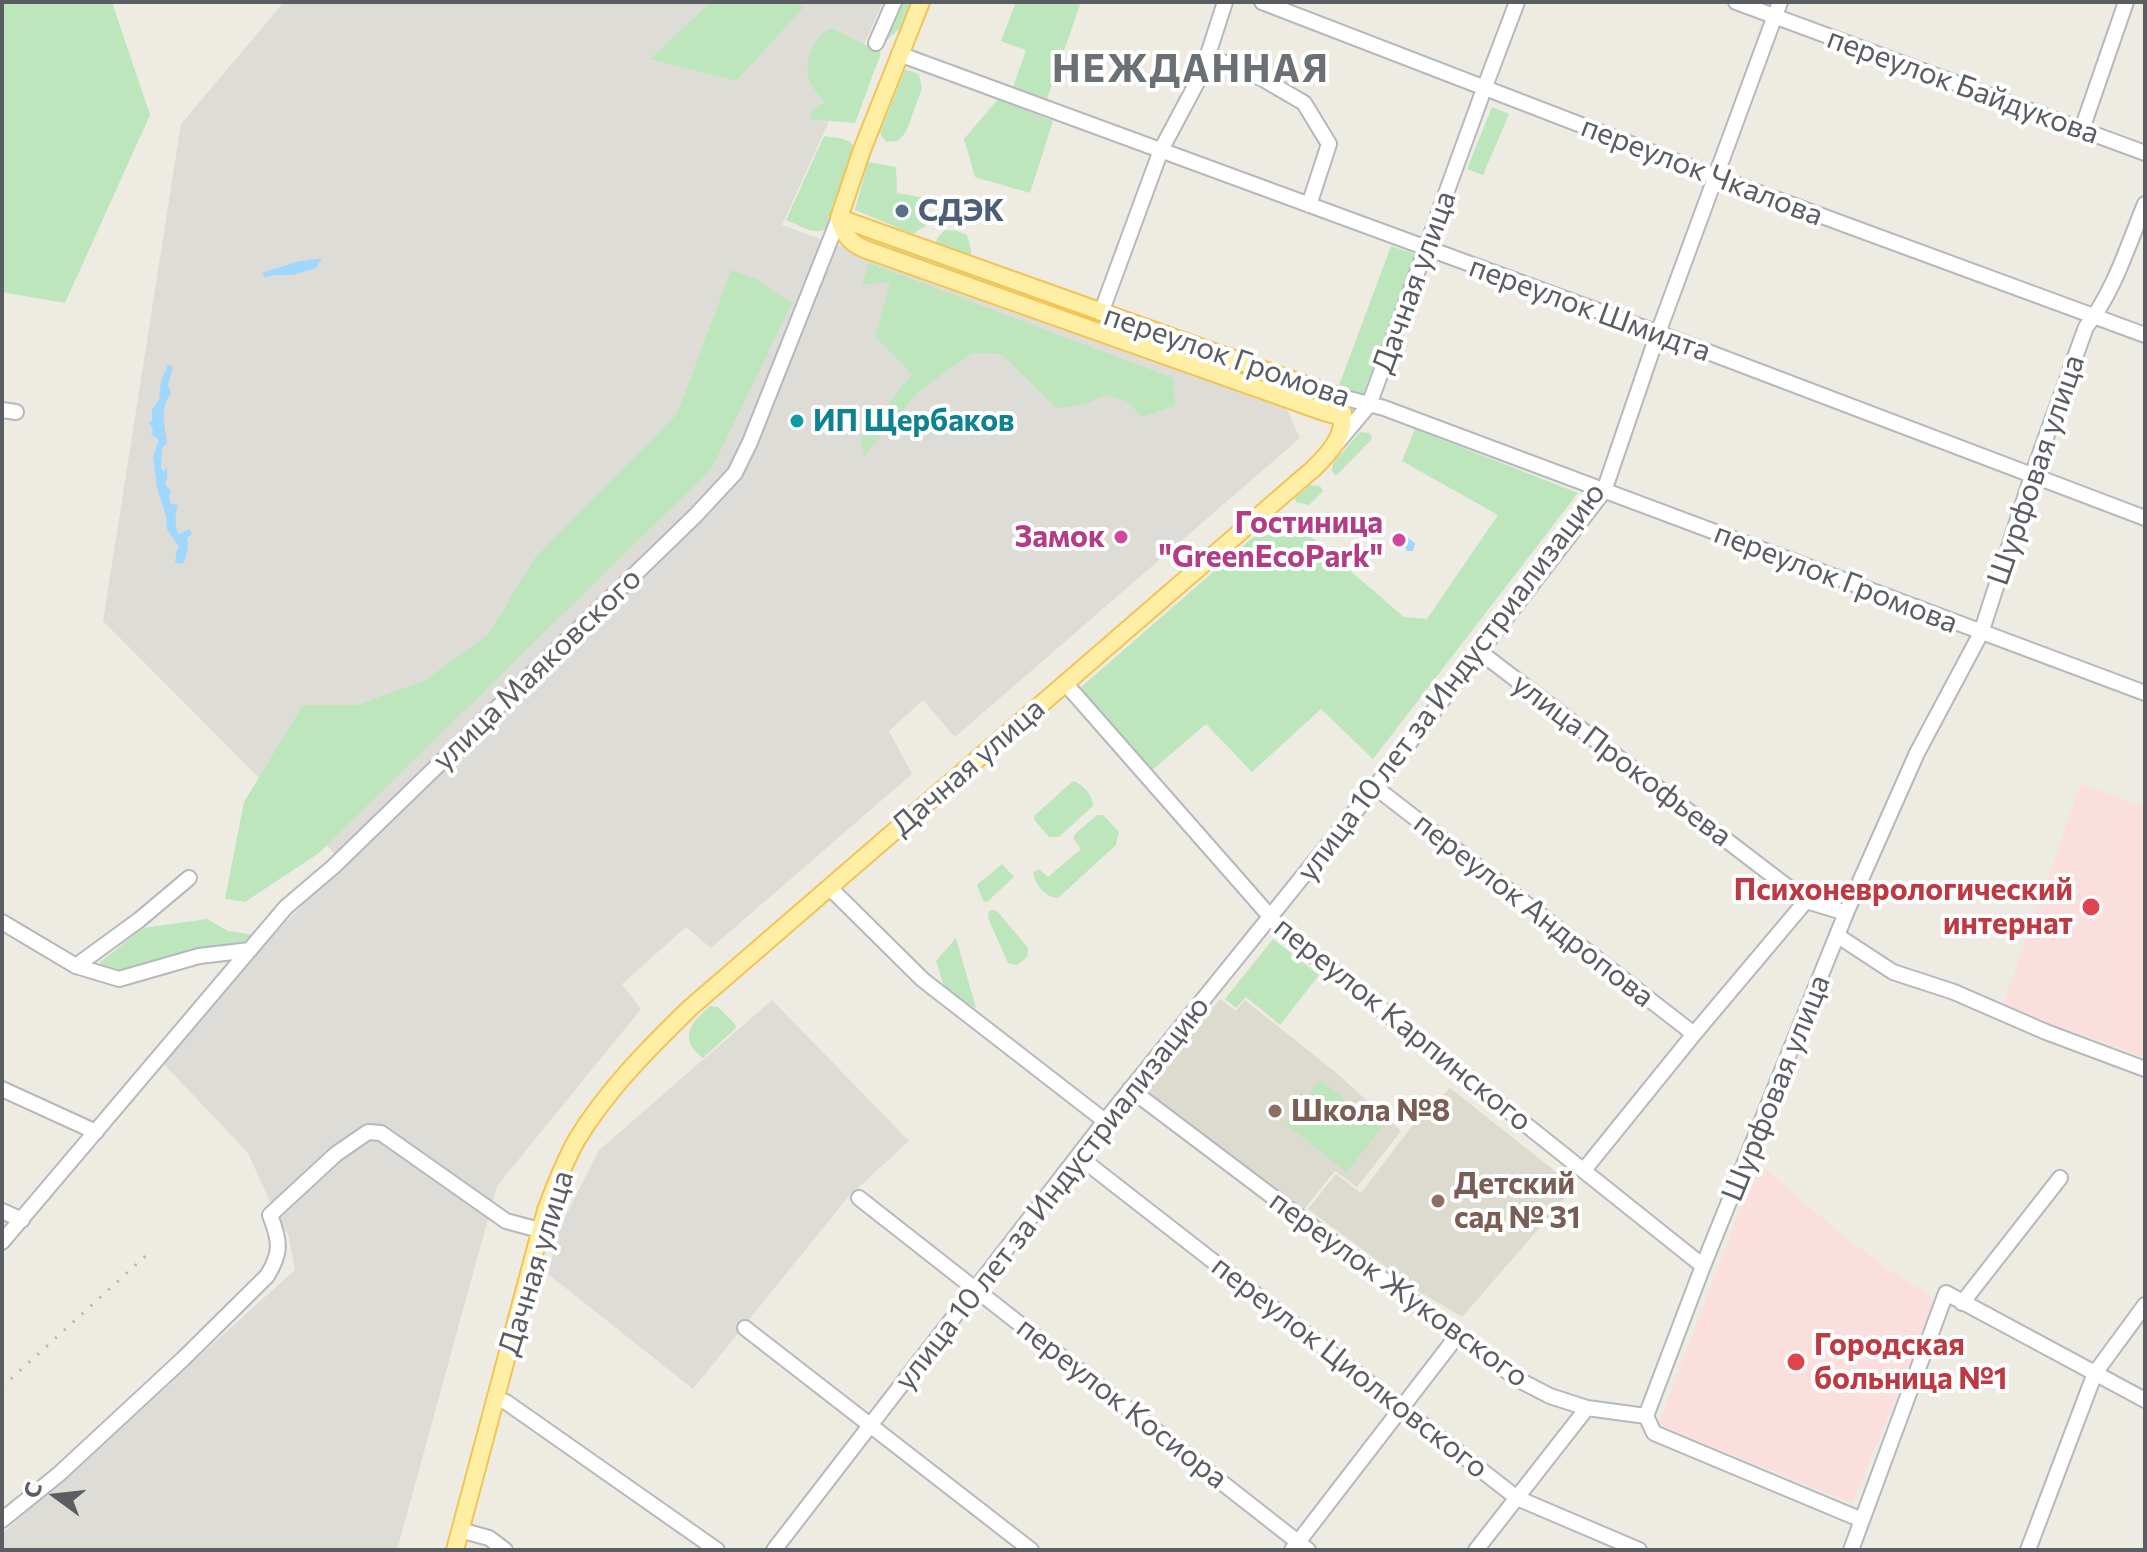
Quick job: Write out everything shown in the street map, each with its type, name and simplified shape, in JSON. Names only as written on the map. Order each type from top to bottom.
[{"type":"main road","name":"улица Маяковского","points":[[839,218],[862,150],[921,2]]},
{"type":"main road","name":"переулок Громова","points":[[839,218],[1334,395]]},
{"type":"main road","name":"переулок Громова","points":[[839,218],[846,236],[855,245],[867,250],[1324,412],[1329,422],[1330,445]]},
{"type":"main road","points":[[1330,445],[1341,431],[1343,413],[1334,395]]},
{"type":"main road","points":[[1324,412],[1335,415],[1343,413]]},
{"type":"main road","name":"Дачная улица","points":[[447,1550],[456,1529],[535,1229],[576,1142],[594,1113],[659,1033],[707,988],[1062,680],[1304,478],[1323,460],[1330,445]]},
{"type":"main road","name":"Дачная улица","points":[[455,1550],[456,1529]]},
{"type":"street","points":[[876,43],[894,2]]},
{"type":"street","points":[[1101,313],[1161,150],[1202,73],[1225,2]]},
{"type":"street","name":"переулок Чкалова","points":[[1262,2],[1716,177],[2145,335]]},
{"type":"street","name":"Дачная улица","points":[[1330,445],[1369,405],[1517,2]]},
{"type":"street","name":"переулок Байдукова","points":[[1736,2],[1778,9],[2145,153]]},
{"type":"street","points":[[2082,129],[2126,2]]},
{"type":"street","name":"улица 10 лет за Индустриализацию","points":[[774,1550],[1130,1089],[1375,787],[1604,491],[1658,333],[1778,9]]},
{"type":"street","name":"переулок Шмидта","points":[[899,54],[1658,333],[2145,518]]},
{"type":"street","points":[[1208,56],[1263,79],[1304,103],[1329,144],[1309,205]]},
{"type":"street","name":"Шурфовая улица","points":[[1646,1416],[1703,1266],[1846,913],[1917,753],[1981,633],[2032,476],[2086,327],[2108,292],[2145,204]]},
{"type":"street","name":"улица Маяковского","points":[[2,1242],[286,907],[333,867],[685,526],[735,473],[839,218]]},
{"type":"street","name":"переулок Громова","points":[[1334,395],[1384,408],[2145,693]]},
{"type":"street","points":[[1343,413],[1369,405]]},
{"type":"street","name":"улица Прокофьева","points":[[1480,652],[1806,901],[1846,913]]},
{"type":"street","name":"переулок Карпинского","points":[[1062,680],[1282,930],[1703,1266]]},
{"type":"street","name":"переулок Андропова","points":[[1375,787],[1694,1034]]},
{"type":"street","points":[[76,966],[139,920],[189,878]]},
{"type":"street","points":[[826,884],[923,980],[1105,1121]]},
{"type":"street","name":"Шурфовая улица","points":[[1584,1170],[1806,901]]},
{"type":"street","points":[[2,922],[76,966],[119,979],[199,956],[250,950]]},
{"type":"street","points":[[1838,936],[1893,972],[1954,992],[2046,1032],[2145,1069]]},
{"type":"street","points":[[2,1089],[96,1132]]},
{"type":"street","name":"переулок Жуковского","points":[[1130,1089],[1519,1380],[1550,1396],[1587,1408],[1646,1416]]},
{"type":"street","points":[[2,1520],[59,1474],[267,1276],[276,1261],[279,1239],[270,1215],[336,1154],[368,1132],[381,1133],[506,1221],[535,1229]]},
{"type":"street","name":"переулок Циолковского","points":[[1078,1156],[1517,1498],[1639,1550]]},
{"type":"street","points":[[1962,1303],[2060,1178]]},
{"type":"street","name":"переулок Косиора","points":[[859,1198],[1299,1547]]},
{"type":"street","points":[[2,1211],[22,1220]]},
{"type":"street","points":[[1851,1550],[1946,1293],[2145,1400]]},
{"type":"street","points":[[2028,1550],[2095,1373],[2145,1305]]},
{"type":"street","points":[[745,1328],[1031,1550]]},
{"type":"street","points":[[1299,1547],[1457,1336]]},
{"type":"street","points":[[491,1398],[506,1402],[717,1550]]},
{"type":"street","points":[[1476,1550],[1587,1408]]},
{"type":"street","points":[[1646,1416],[1654,1433],[1862,1520]]},
{"type":"street","points":[[456,1529],[489,1538],[505,1550]]},
{"type":"shaded area","points":[[284,2],[883,2],[782,225],[1287,410],[1300,438],[955,737],[923,700],[889,731],[912,774],[711,948],[686,927],[622,984],[641,1009],[497,1186],[397,1550],[2,1550],[2,1534],[295,1270],[288,1234],[248,1153],[161,1061],[273,935],[344,863],[103,621],[181,124]]},
{"type":"shaded area","name":"Психоневрологический интернат","points":[[2081,784],[2145,807],[2145,1057],[2002,1007]]},
{"type":"shaded area","name":"Школа №8","points":[[1220,999],[1236,1011],[1245,1000],[1334,1071],[1401,1131],[1357,1187],[1335,1171],[1301,1213],[1144,1092]]},
{"type":"shaded area","points":[[772,1000],[909,1141],[848,1197],[693,1389],[548,1274],[560,1227],[599,1150]]},
{"type":"shaded area","name":"Детский сад № 31","points":[[1450,1088],[1575,1187],[1462,1317],[1420,1292],[1308,1209],[1336,1174],[1361,1193],[1415,1122]]},
{"type":"shaded area","name":"Городская больница №1","points":[[1758,1163],[1843,1236],[1936,1300],[1852,1503],[1658,1425]]},
{"type":"green space","points":[[2,2],[112,2],[150,115],[65,303],[2,292]]},
{"type":"green space","points":[[711,2],[797,2],[803,8],[736,81],[650,59]]},
{"type":"green space","points":[[900,2],[912,2],[901,27],[886,41],[887,32]]},
{"type":"green space","points":[[1016,2],[1081,2],[1047,99],[1013,87],[1026,50],[1001,41]]},
{"type":"green space","points":[[832,28],[881,53],[855,123],[810,119],[813,109],[825,102],[810,82],[809,58],[814,43]]},
{"type":"green space","points":[[905,70],[919,75],[922,88],[906,132],[898,141],[886,142],[880,133]]},
{"type":"green space","points":[[998,99],[1053,121],[1030,193],[975,177],[964,139]]},
{"type":"green space","points":[[1492,107],[1509,114],[1483,175],[1467,169]]},
{"type":"green space","points":[[824,136],[845,140],[854,147],[830,227],[814,231],[786,220]]},
{"type":"green space","points":[[868,162],[896,167],[897,193],[926,198],[930,223],[913,234],[855,210]]},
{"type":"green space","points":[[945,230],[967,235],[971,257],[935,244]]},
{"type":"green space","points":[[865,232],[1327,397],[1324,405],[862,241]]},
{"type":"green space","points":[[1391,246],[1415,254],[1362,397],[1338,388]]},
{"type":"green space","points":[[869,263],[1173,378],[1175,406],[1142,417],[1128,402],[1106,395],[1085,404],[1057,408],[1001,354],[972,353],[920,390],[864,456],[860,439],[912,374],[875,337],[890,282],[862,285]]},
{"type":"green space","points":[[731,270],[756,279],[792,303],[712,468],[319,853],[245,902],[225,899],[244,802],[303,705],[357,705],[424,681],[489,634],[534,559],[677,414]]},
{"type":"green space","points":[[1415,429],[1578,493],[1373,759],[1321,709],[1252,772],[1206,724],[1150,772],[1079,689],[1282,512],[1404,617],[1427,619],[1498,515],[1402,461]]},
{"type":"green space","points":[[1360,432],[1370,433],[1372,439],[1336,476],[1332,471],[1333,463]]},
{"type":"green space","points":[[1310,485],[1320,486],[1323,491],[1309,505],[1296,502],[1295,498]]},
{"type":"green space","points":[[1073,781],[1086,790],[1093,806],[1059,837],[1049,837],[1034,816]]},
{"type":"green space","points":[[1097,815],[1103,815],[1119,832],[1116,845],[1058,898],[1049,896],[1039,886],[1033,873],[1039,869],[1048,877],[1081,849],[1074,835]]},
{"type":"green space","points":[[1002,864],[1014,877],[987,902],[983,901],[977,885]]},
{"type":"green space","points":[[993,910],[1028,948],[1027,957],[1017,965],[1008,963],[988,918],[989,911]]},
{"type":"green space","points":[[207,919],[228,931],[254,935],[243,945],[195,950],[117,972],[99,963],[143,928]]},
{"type":"green space","points":[[956,938],[976,1008],[947,995],[936,961]]},
{"type":"green space","points":[[1273,939],[1319,975],[1280,1025],[1246,997],[1236,1008],[1225,999]]},
{"type":"green space","points":[[710,1006],[718,1007],[736,1028],[703,1058],[690,1044],[689,1037],[697,1018]]},
{"type":"green space","points":[[1320,1080],[1381,1128],[1347,1172],[1286,1124]]},
{"type":"water","points":[[322,258],[316,268],[293,275],[265,278],[262,273],[296,262]]},
{"type":"water","points":[[168,365],[173,366],[168,385],[171,393],[164,411],[167,443],[162,448],[161,468],[164,472],[167,466],[165,484],[171,491],[169,499],[171,504],[178,505],[176,527],[179,534],[190,529],[192,534],[187,538],[184,563],[179,564],[175,562],[179,547],[167,529],[157,488],[153,456],[159,440],[151,434],[153,430],[149,423]]},
{"type":"water","points":[[1397,530],[1415,543],[1413,551],[1407,551],[1403,544],[1395,542],[1391,535]]},
{"type":"railway","points":[[2,1387],[152,1250]]},
{"type":"place","name":"СДЭК","points":[[902,211]]},
{"type":"place","name":"ИП Щербаков","points":[[797,421]]},
{"type":"place","name":"Замок","points":[[1121,537]]},
{"type":"place","name":"Гостиница \"GreenEcoPark\"","points":[[1399,540]]},
{"type":"place","name":"Психоневрологический интернат","points":[[2091,907]]},
{"type":"place","name":"Школа №8","points":[[1275,1111]]},
{"type":"place","name":"Детский сад № 31","points":[[1438,1201]]},
{"type":"place","name":"Городская больница №1","points":[[1796,1362]]},
{"type":"district","name":"НЕЖДАННАЯ","points":[[1191,69]]}]
